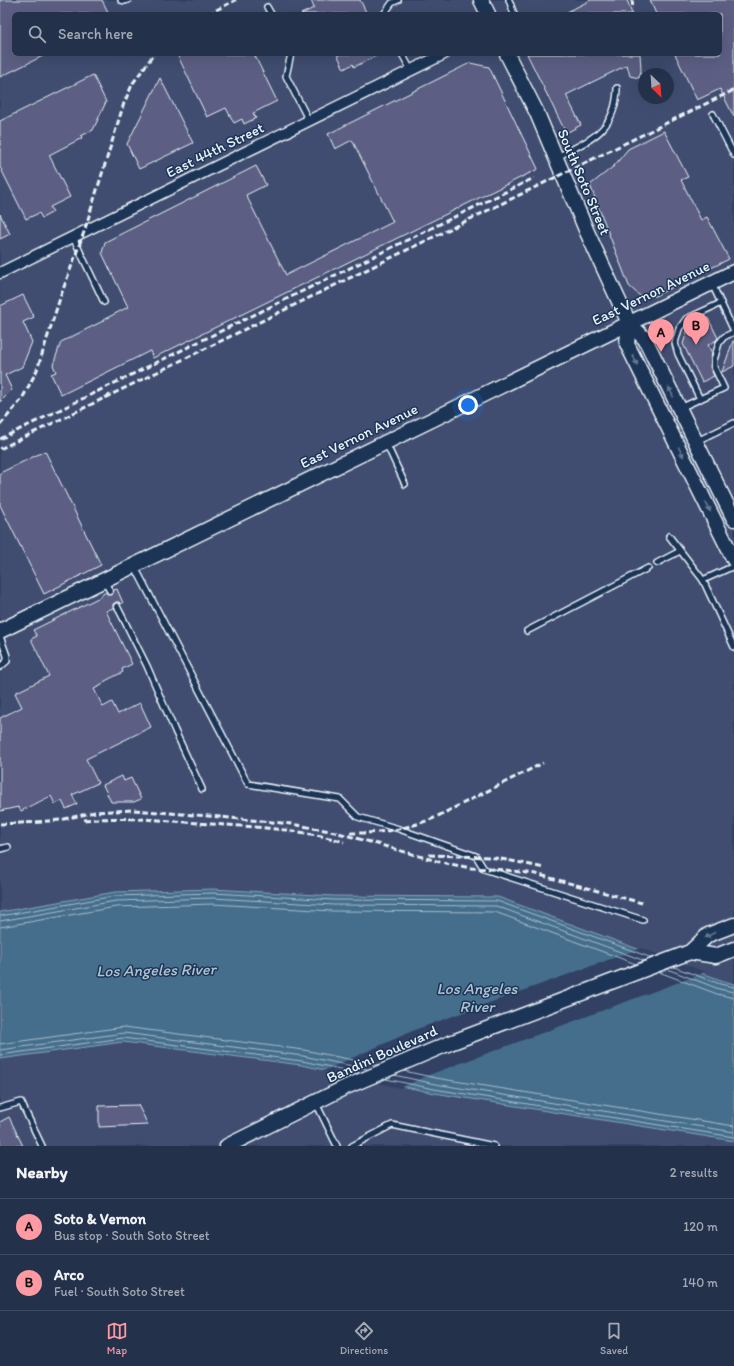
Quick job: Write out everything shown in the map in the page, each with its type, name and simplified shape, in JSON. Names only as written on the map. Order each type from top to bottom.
[{"type":"main road","points":[[481,0],[487,12]]},
{"type":"main road","name":"South Soto Street","points":[[509,56],[537,113],[587,232],[629,323],[645,339],[734,519]]},
{"type":"main road","name":"East Vernon Avenue","points":[[0,630],[107,585],[134,565],[734,272]]},
{"type":"main road","name":"South Soto Street","points":[[629,323],[628,344],[732,552]]},
{"type":"main road","name":"Bandini Boulevard","points":[[227,1146],[346,1087],[450,1043],[690,952],[708,935],[734,926]]},
{"type":"main road","name":"Bandini Boulevard","points":[[690,952],[716,956],[734,950]]},
{"type":"street","name":"East 44th Street","points":[[0,273],[440,56]]},
{"type":"lane","points":[[121,0],[128,0]]},
{"type":"lane","points":[[385,12],[392,3],[398,0]]},
{"type":"lane","points":[[509,0],[513,12]]},
{"type":"lane","points":[[267,7],[270,12]]},
{"type":"lane","points":[[291,56],[286,76],[309,121]]},
{"type":"lane","points":[[403,56],[411,70]]},
{"type":"lane","points":[[556,157],[592,139],[605,128],[617,103],[617,88]]},
{"type":"lane","points":[[713,114],[734,155]]},
{"type":"lane","points":[[74,237],[104,302]]},
{"type":"lane","points":[[679,409],[724,388],[714,367],[714,360],[719,343],[724,337],[734,331],[711,283]]},
{"type":"lane","points":[[700,399],[678,354],[675,343],[679,330],[686,319],[721,303]]},
{"type":"lane","points":[[695,442],[734,423]]},
{"type":"lane","points":[[385,442],[405,484]]},
{"type":"lane","points":[[669,536],[704,580],[734,647]]},
{"type":"lane","points":[[657,563],[680,551]]},
{"type":"lane","points":[[134,565],[248,784],[340,799],[358,817],[399,829],[476,856],[484,869],[643,920]]},
{"type":"lane","points":[[704,580],[734,566]]},
{"type":"lane","points":[[528,631],[648,568]]},
{"type":"lane","points":[[117,606],[147,666],[202,789]]},
{"type":"lane","points":[[0,636],[7,656],[7,661],[0,667]]},
{"type":"lane","points":[[0,849],[8,847]]},
{"type":"lane","points":[[0,1108],[21,1102],[42,1146]]},
{"type":"lane","points":[[316,1102],[337,1146]]},
{"type":"lane","points":[[352,1146],[392,1125],[494,1146]]},
{"type":"shaded area","points":[[0,0],[734,0],[734,1146],[0,1146]]},
{"type":"water","name":"Los Angeles River","points":[[213,889],[334,896],[498,897],[734,984],[734,1141],[434,1093],[301,1065],[123,1042],[0,1059],[0,912],[115,892]]},
{"type":"pier","points":[[641,948],[706,972],[426,1076],[400,1088],[323,1071],[417,1029]]},
{"type":"building","points":[[0,0],[102,0],[108,12],[12,12],[12,56],[43,56],[0,77]]},
{"type":"building","points":[[311,0],[360,0],[366,12],[305,12],[314,8]]},
{"type":"building","points":[[591,0],[627,0],[631,12],[567,12]]},
{"type":"building","points":[[650,0],[734,0],[734,117],[720,89],[697,100],[676,56],[722,56],[722,12],[655,12]]},
{"type":"building","points":[[178,56],[255,56],[277,101],[253,113],[256,118],[244,124],[242,119],[234,123],[226,108],[207,117]]},
{"type":"building","points":[[338,56],[376,56],[354,67],[353,64],[344,69]]},
{"type":"building","points":[[528,56],[640,56],[641,68],[638,68],[638,78],[630,76],[627,65],[566,95],[581,125],[566,133]]},
{"type":"building","points":[[470,63],[489,67],[538,169],[153,358],[150,351],[61,395],[51,374],[56,372],[53,365],[61,342],[128,307],[102,253],[105,242],[256,166],[266,185],[246,195],[286,275],[393,222],[352,140],[335,149],[328,134]]},
{"type":"building","points":[[93,75],[106,102],[93,130],[81,136],[82,138],[49,155],[70,197],[50,207],[53,212],[42,218],[39,213],[26,219],[0,167],[0,121]]},
{"type":"building","points":[[160,78],[193,143],[139,169],[127,144]]},
{"type":"building","points":[[664,131],[688,177],[681,180],[701,220],[707,217],[729,259],[655,296],[640,296],[629,286],[590,185],[614,166],[628,149]]},
{"type":"building","points":[[0,214],[10,234],[0,239]]},
{"type":"building","points":[[23,295],[34,317],[23,322],[32,342],[22,367],[5,375],[12,390],[0,402],[0,306]]},
{"type":"building","points":[[708,318],[718,338],[708,345],[712,353],[710,367],[714,376],[702,382],[683,344],[688,328]]},
{"type":"building","points":[[733,341],[734,366],[722,372]]},
{"type":"building","points":[[45,451],[101,565],[44,594],[0,505],[0,473]]},
{"type":"building","points":[[117,589],[123,603],[121,604],[116,602],[113,604],[113,608],[106,611],[132,664],[122,669],[123,672],[105,681],[102,685],[94,689],[103,707],[112,702],[118,714],[140,703],[151,727],[86,759],[98,783],[72,795],[77,804],[66,809],[62,801],[55,804],[51,796],[21,811],[18,807],[0,811],[0,718],[22,707],[15,693],[49,676],[31,639],[37,636],[33,630],[100,597],[106,592],[108,595],[112,595],[114,590]]},
{"type":"building","points":[[122,776],[124,781],[131,778],[141,799],[134,802],[111,802],[103,785]]},
{"type":"building","points":[[138,1105],[148,1125],[99,1127],[99,1106]]},
{"type":"building","points":[[9,1117],[23,1146],[0,1146],[0,1122]]},
{"type":"railway","points":[[212,12],[236,0]]},
{"type":"railway","points":[[632,0],[633,9]]},
{"type":"railway","points":[[0,425],[22,399],[37,370],[61,295],[84,232],[124,103],[133,83],[153,56]]},
{"type":"railway","points":[[0,449],[734,90]]},
{"type":"railway","points":[[0,439],[534,178]]},
{"type":"railway","points":[[350,833],[382,832],[424,822],[543,763]]},
{"type":"railway","points":[[36,822],[60,820],[95,812],[133,810],[292,824],[335,832],[440,862],[471,868],[536,874],[642,903]]},
{"type":"railway","points":[[84,820],[148,819],[261,828],[295,831],[344,842]]},
{"type":"railway","points":[[0,824],[42,822]]},
{"type":"railway","points":[[429,855],[490,857],[544,868]]},
{"type":"place","name":"Arco","points":[[696,345]]},
{"type":"place","name":"Soto & Vernon","points":[[661,352]]}]
